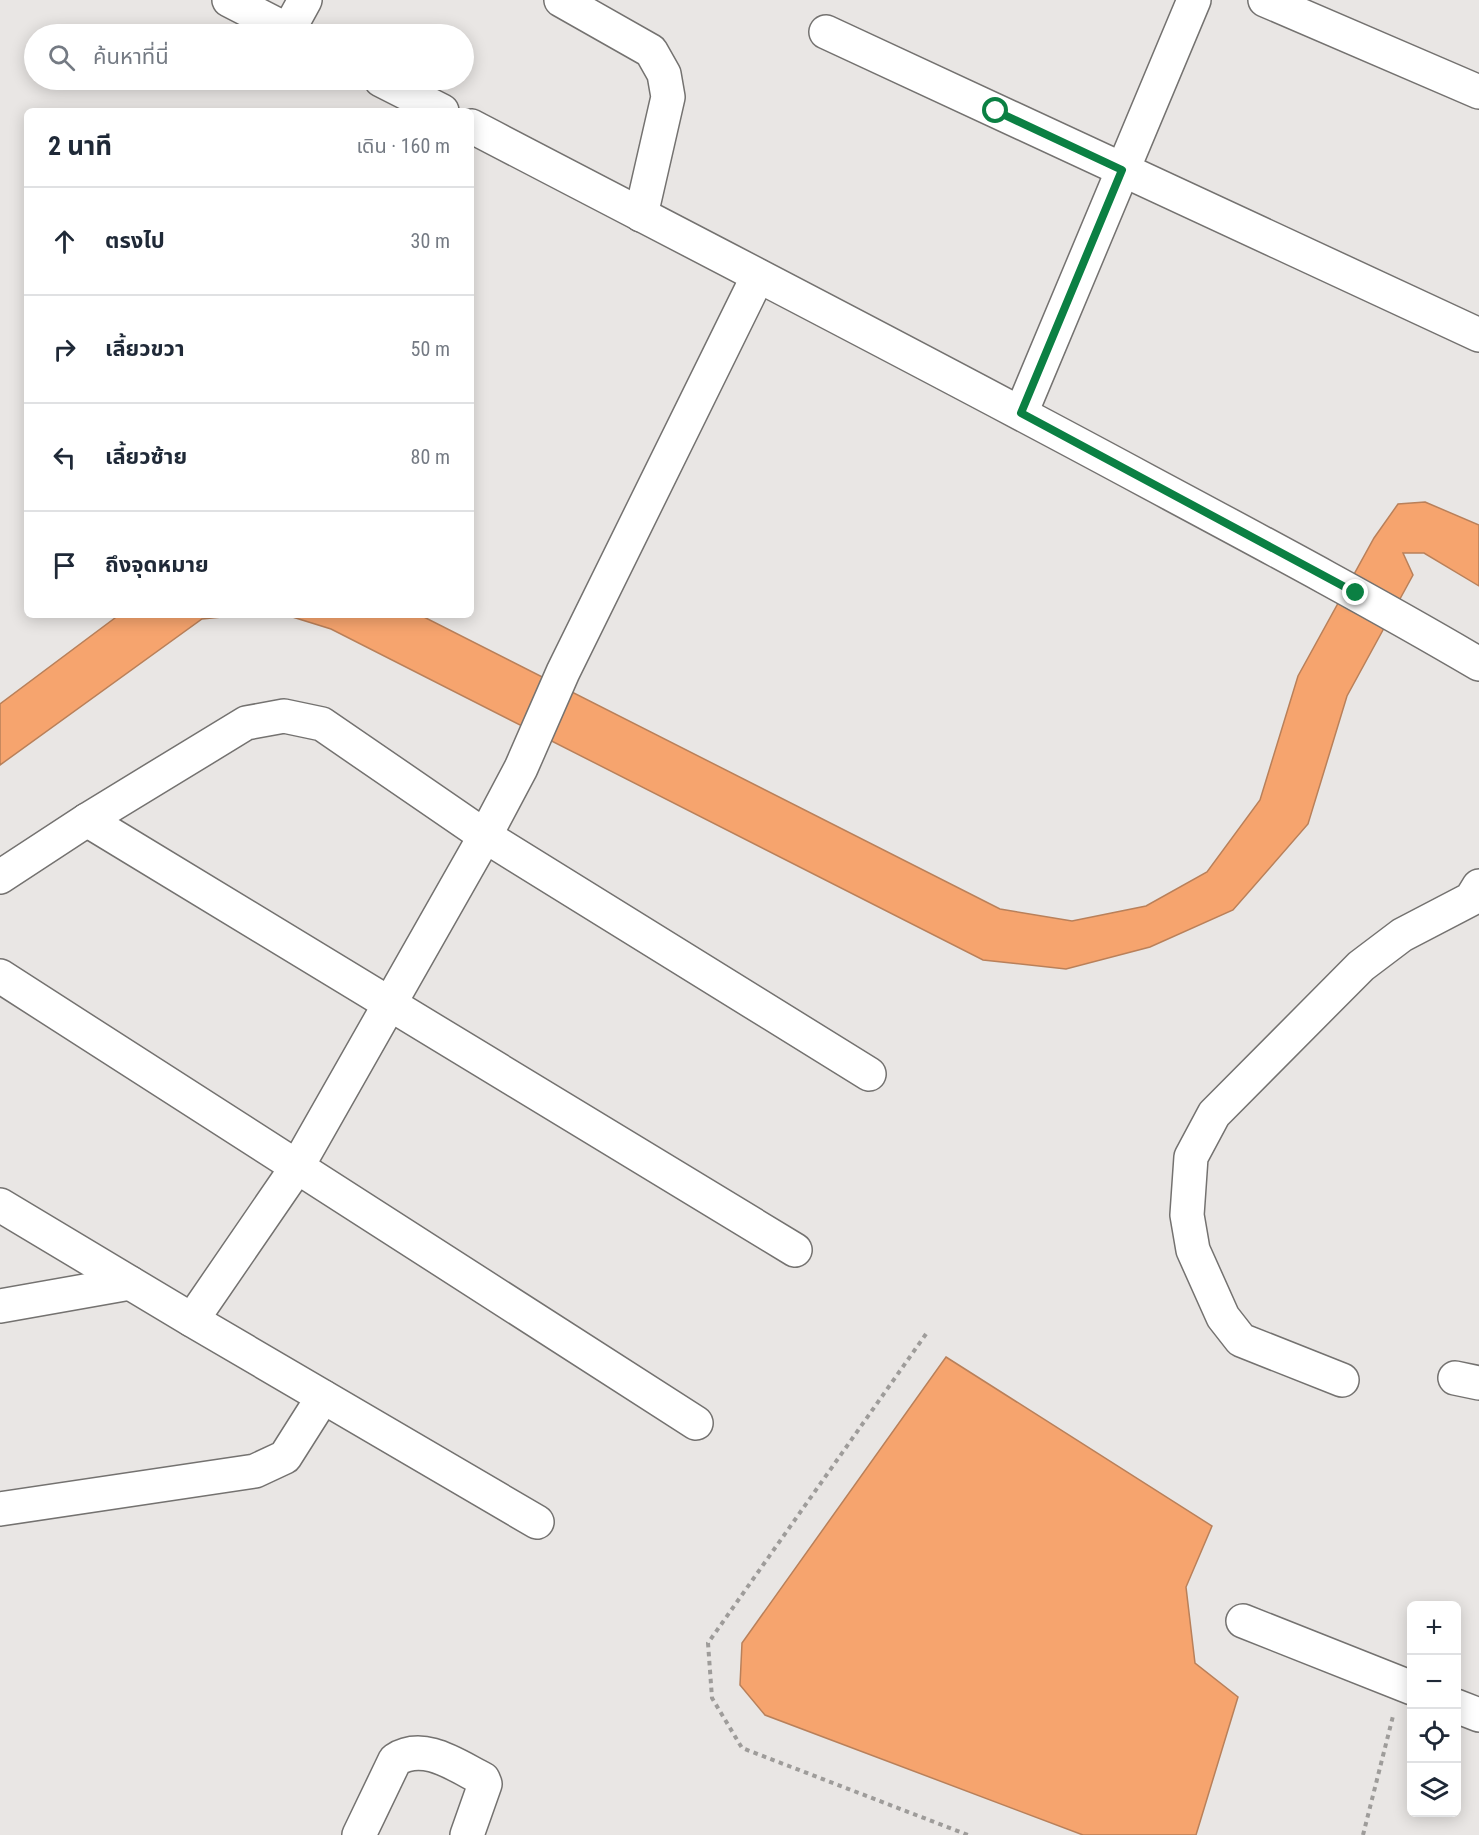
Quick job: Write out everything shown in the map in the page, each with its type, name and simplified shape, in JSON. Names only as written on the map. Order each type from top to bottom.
[{"type":"street","points":[[229,0],[275,24]]},
{"type":"street","points":[[296,24],[305,0]]},
{"type":"street","points":[[561,0],[651,51],[664,74],[668,97],[641,215]]},
{"type":"street","points":[[1021,413],[1194,0]]},
{"type":"street","points":[[1265,0],[1479,92]]},
{"type":"street","points":[[826,32],[1479,335]]},
{"type":"street","points":[[401,90],[436,108]]},
{"type":"street","points":[[474,128],[1021,413],[1320,574],[1479,664]]},
{"type":"street","points":[[192,1320],[297,1167],[485,836],[521,768],[563,672],[758,276]]},
{"type":"street","points":[[0,877],[87,820],[246,723],[284,716],[322,724],[485,836],[869,1074]]},
{"type":"street","points":[[87,820],[795,1250]]},
{"type":"street","points":[[1342,1380],[1241,1340],[1224,1317],[1193,1250],[1187,1215],[1191,1157],[1214,1114],[1361,966],[1402,935],[1471,899],[1479,886]]},
{"type":"street","points":[[0,976],[696,1423]]},
{"type":"street","points":[[0,1205],[537,1522]]},
{"type":"street","points":[[0,1306],[130,1283]]},
{"type":"street","points":[[0,1509],[255,1471],[285,1457],[323,1397]]},
{"type":"street","points":[[1243,1621],[1406,1686]]},
{"type":"street","points":[[1461,1708],[1479,1715]]},
{"type":"street","points":[[359,1835],[395,1760],[402,1755],[435,1754],[483,1779],[484,1784],[467,1835]]},
{"type":"path","points":[[926,1334],[708,1642],[712,1698],[742,1748],[968,1835]]},
{"type":"path","points":[[1363,1835],[1406,1686]]},
{"type":"shaded area","points":[[1425,502],[1479,525],[1479,586],[1424,553],[1403,553],[1413,575],[1347,696],[1308,824],[1233,910],[1150,947],[1066,969],[983,960],[331,629],[296,618],[426,618],[1000,909],[1072,921],[1146,906],[1207,872],[1260,800],[1298,676],[1374,538],[1398,504]]},
{"type":"shaded area","points":[[115,618],[212,618],[202,619],[0,765],[0,704]]},
{"type":"shaded area","points":[[946,1357],[1212,1526],[1186,1587],[1195,1663],[1238,1697],[1196,1835],[1083,1835],[765,1715],[740,1685],[742,1643]]},
{"type":"route","points":[[996,111],[1122,170],[1021,413],[1356,593]]}]
